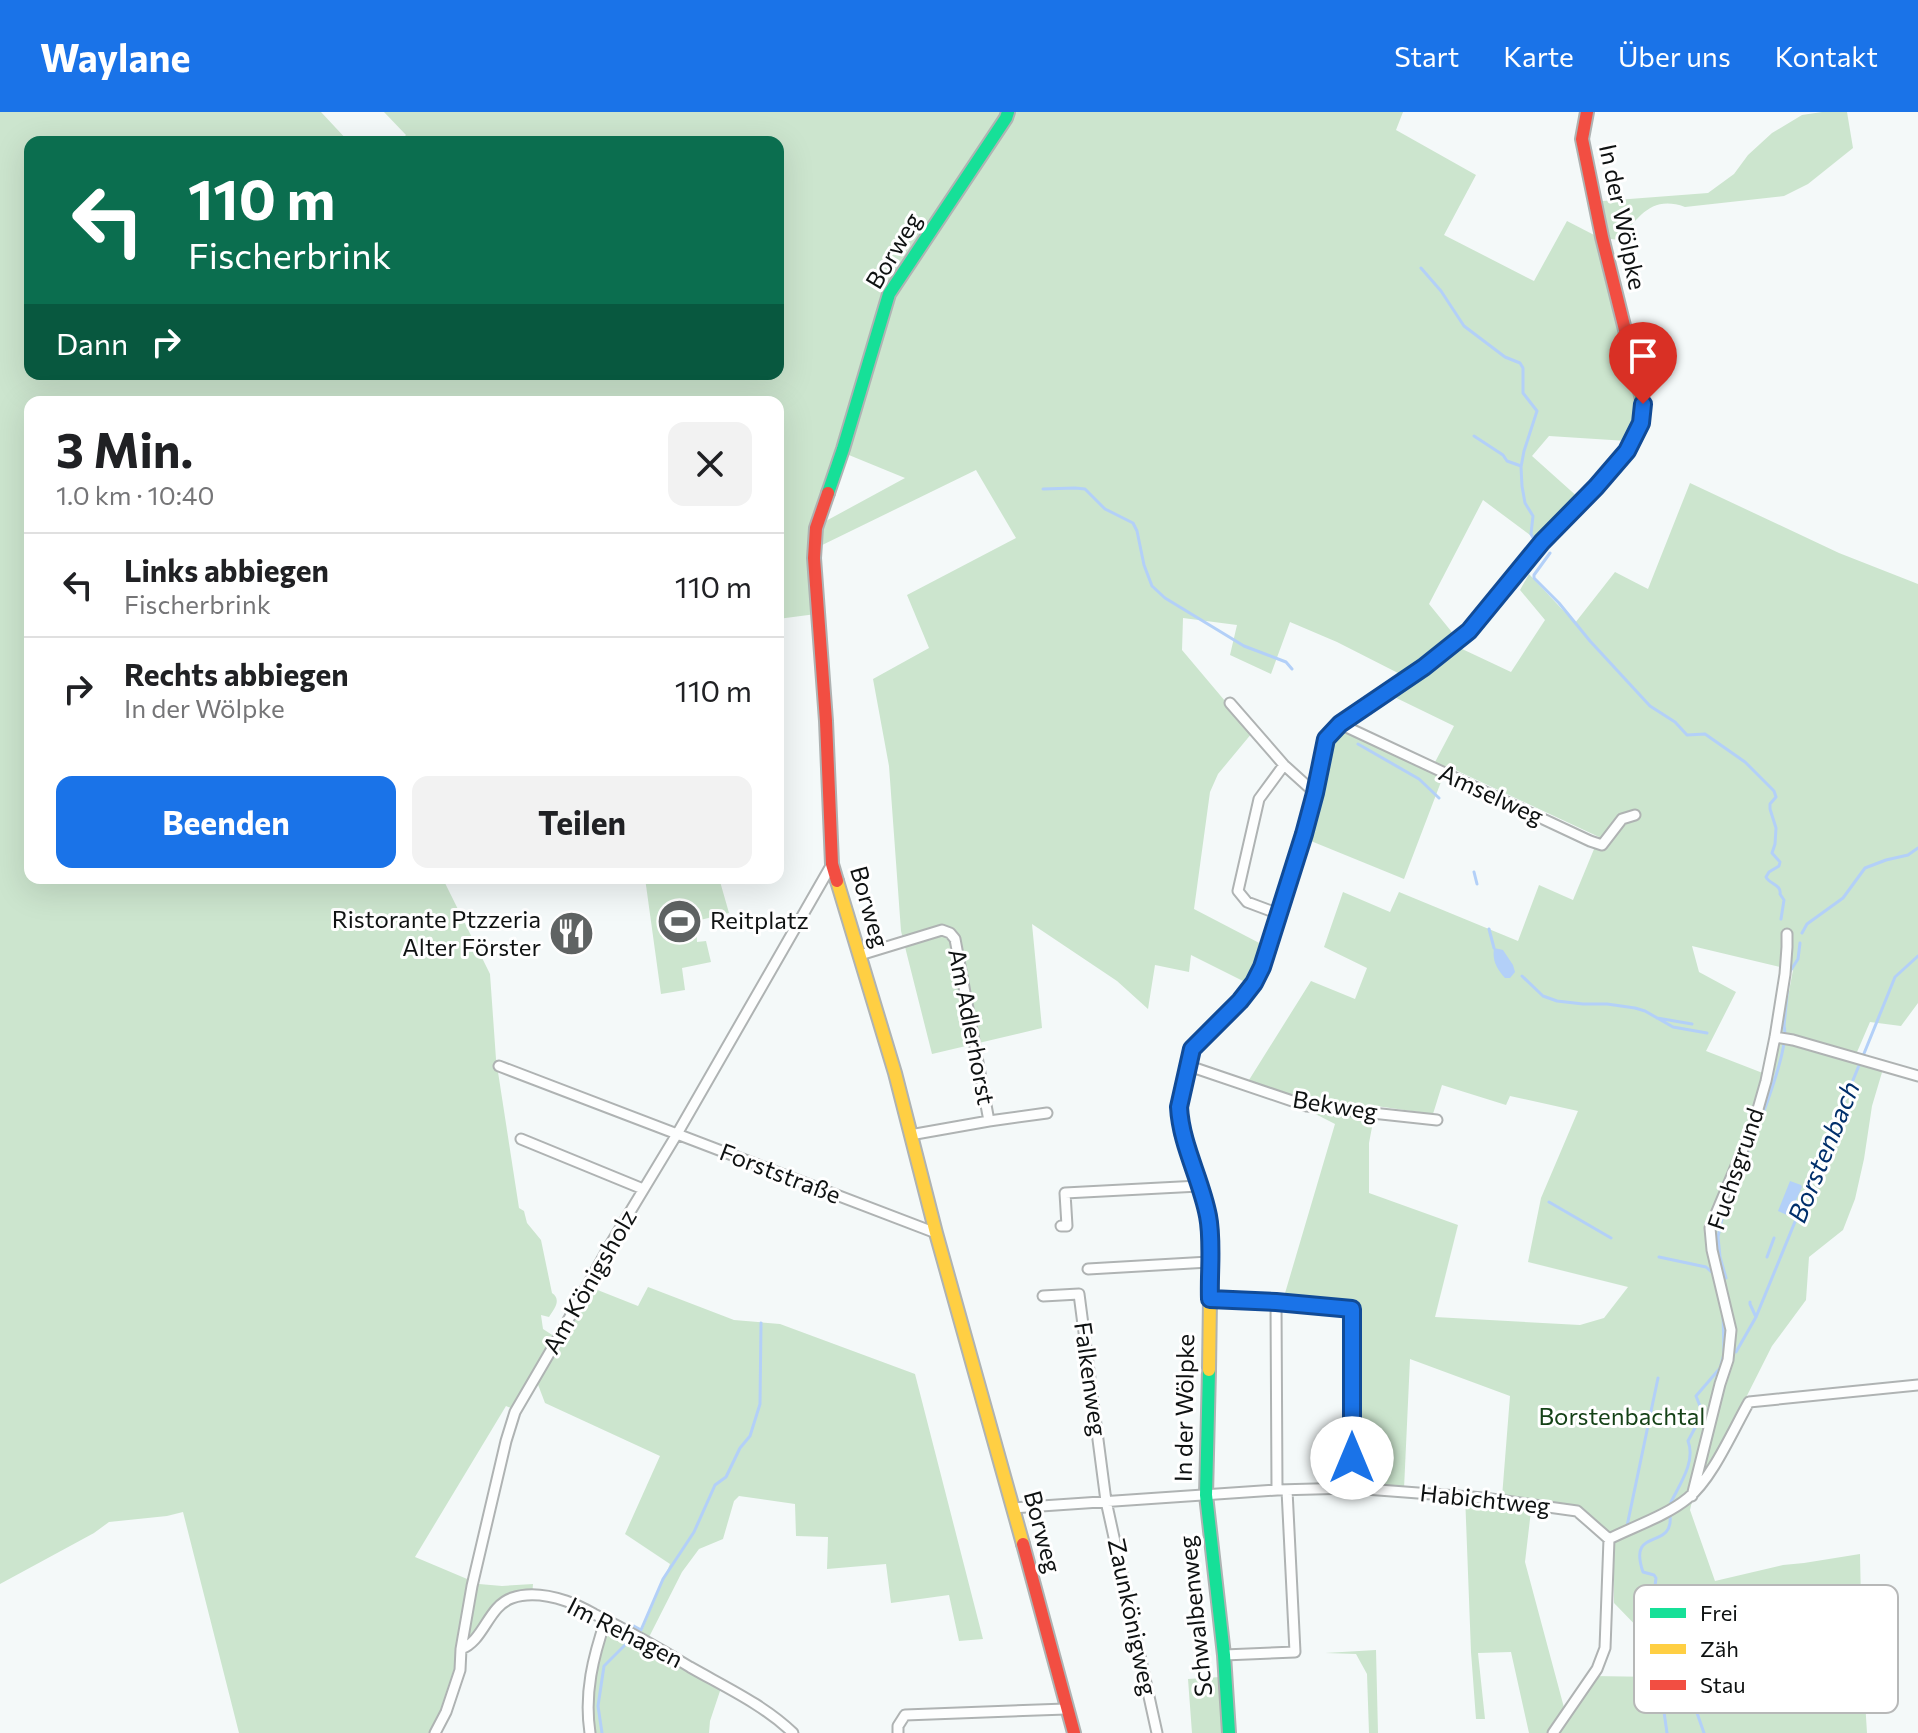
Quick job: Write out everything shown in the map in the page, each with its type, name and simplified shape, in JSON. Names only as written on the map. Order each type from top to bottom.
[{"type":"street","name":"Borweg","points":[[1008,112],[889,294],[816,528],[814,558],[826,721],[832,864],[891,1059],[1074,1733]]},
{"type":"street","name":"In der Wölpke","points":[[1013,1508],[1206,1495],[1210,1299],[1208,1218],[1181,1133],[1179,1116],[1192,1049],[1254,983],[1269,950],[1315,793],[1326,739],[1340,724],[1424,667],[1469,631],[1542,542],[1627,451],[1641,423],[1643,404],[1602,237],[1582,139],[1587,112]]},
{"type":"street","points":[[1230,703],[1284,765],[1315,793]]},
{"type":"street","name":"Amselweg","points":[[1340,724],[1602,845],[1622,819],[1635,815]]},
{"type":"street","points":[[1279,914],[1247,902],[1238,891],[1259,799],[1284,765]]},
{"type":"street","name":"Am Königsholz","points":[[435,1733],[446,1712],[460,1670],[472,1586],[515,1412],[832,864]]},
{"type":"street","name":"Am Adlerhorst","points":[[860,955],[942,930],[955,939],[989,1121]]},
{"type":"street","name":"Fuchsgrund","points":[[1692,1496],[1728,1360],[1731,1330],[1712,1250],[1710,1228],[1754,1123],[1766,1081],[1777,1038],[1787,934]]},
{"type":"street","points":[[1777,1038],[1918,1076]]},
{"type":"street","name":"Forststraße","points":[[499,1066],[936,1233]]},
{"type":"street","name":"Bekweg","points":[[1189,1066],[1307,1106],[1437,1120]]},
{"type":"street","name":"Am Adlerhorst","points":[[910,1135],[1047,1113]]},
{"type":"street","points":[[521,1139],[643,1189]]},
{"type":"street","points":[[1061,1226],[1067,1226],[1065,1193],[1199,1186]]},
{"type":"street","points":[[1088,1269],[1209,1262]]},
{"type":"street","name":"Falkenweg","points":[[1043,1296],[1079,1294],[1106,1501]]},
{"type":"street","points":[[1210,1299],[1352,1309],[1352,1488]]},
{"type":"street","points":[[1224,1655],[1295,1652],[1282,1490],[1276,1302]]},
{"type":"street","points":[[1553,1733],[1597,1669],[1605,1648],[1609,1539],[1692,1496],[1713,1467],[1749,1402],[1918,1385]]},
{"type":"street","name":"Habichtweg","points":[[1206,1495],[1352,1488],[1484,1498],[1577,1511],[1609,1539]]},
{"type":"street","name":"Schwalbenweg","points":[[1206,1495],[1224,1655],[1229,1733]]},
{"type":"street","name":"Zaunkönigweg","points":[[1106,1501],[1157,1733]]},
{"type":"street","name":"Im Rehagen","points":[[461,1649],[476,1636],[500,1604],[530,1594],[548,1596],[606,1619],[768,1712],[793,1733]]},
{"type":"street","points":[[590,1733],[589,1684],[606,1619]]},
{"type":"street","points":[[898,1733],[898,1726],[905,1715],[1066,1709]]},
{"type":"green space","name":"Borstenbachtal","points":[[0,112],[321,112],[343,136],[24,136],[24,380],[784,380],[784,136],[405,136],[384,112],[1403,112],[1396,130],[1476,175],[1444,235],[1534,281],[1567,221],[1598,237],[1590,202],[1708,193],[1734,174],[1748,155],[1772,133],[1802,115],[1847,112],[1853,148],[1808,184],[1784,196],[1685,207],[1673,204],[1654,206],[1640,216],[1619,240],[1604,238],[1647,405],[1627,441],[1549,436],[1532,456],[1580,499],[1538,541],[1483,500],[1429,604],[1451,631],[1460,648],[1511,672],[1545,620],[1520,590],[1529,574],[1575,623],[1615,572],[1648,589],[1690,483],[1839,553],[1918,584],[1918,1003],[1901,1026],[1870,1022],[1854,1059],[1883,1069],[1872,1106],[1855,1199],[1843,1230],[1809,1257],[1806,1300],[1772,1346],[1713,1463],[1694,1492],[1690,1510],[1715,1581],[1783,1565],[1860,1554],[1861,1585],[1634,1585],[1634,1624],[1614,1603],[1614,1540],[1579,1507],[1532,1502],[1525,1562],[1566,1715],[1593,1676],[1634,1677],[1634,1713],[1866,1713],[1867,1733],[1529,1733],[1511,1652],[1478,1653],[1485,1719],[1476,1719],[1465,1494],[1502,1497],[1510,1396],[1410,1359],[1404,1489],[1357,1485],[1355,1309],[1283,1300],[1335,1124],[1249,1080],[1311,981],[1355,999],[1367,968],[1324,947],[1343,892],[1390,912],[1399,892],[1518,941],[1539,885],[1573,900],[1599,837],[1447,766],[1404,879],[1306,839],[1338,720],[1434,764],[1454,726],[1384,692],[1405,680],[1398,673],[1290,622],[1271,674],[1230,655],[1237,625],[1183,618],[1182,650],[1252,733],[1218,774],[1210,792],[1194,909],[1267,947],[1249,984],[1191,955],[1189,972],[1155,965],[1148,1009],[1117,981],[1032,924],[1042,1028],[932,1054],[901,931],[889,766],[873,679],[929,648],[907,595],[1016,538],[976,470],[812,550],[816,614],[784,618],[784,396],[24,396],[24,884],[445,884],[490,974],[496,1059],[519,1208],[524,1211],[527,1223],[541,1240],[556,1299],[549,1317],[541,1315],[543,1329],[560,1340],[590,1287],[638,1306],[648,1287],[734,1320],[780,1324],[915,1374],[983,1639],[959,1641],[949,1595],[891,1603],[886,1564],[827,1569],[828,1537],[796,1536],[795,1504],[739,1496],[734,1501],[723,1539],[699,1549],[682,1572],[646,1643],[721,1688],[709,1733],[589,1733],[586,1684],[598,1616],[638,1640],[670,1564],[625,1534],[660,1456],[545,1403],[537,1382],[520,1412],[506,1406],[415,1557],[479,1584],[533,1584],[532,1597],[519,1600],[503,1611],[464,1657],[438,1733],[239,1733],[183,1512],[109,1522],[0,1584]],"holes":[[[844,453],[905,478],[824,522]],[[1692,946],[1793,970],[1773,1077],[1706,1051],[1736,992],[1699,972]],[[1442,1085],[1506,1105],[1510,1096],[1578,1111],[1541,1198],[1528,1262],[1628,1287],[1604,1318],[1580,1325],[1435,1317],[1458,1225],[1369,1193],[1369,1143],[1376,1106],[1433,1114]]]},
{"type":"green space","points":[[646,884],[721,884],[729,913],[696,921],[697,942],[706,941],[711,962],[682,968],[685,990],[661,994]]},
{"type":"green space","points":[[1376,1650],[1378,1733],[1369,1733],[1367,1674],[1356,1654],[1325,1653]]},
{"type":"green space","points":[[1220,1677],[1223,1733],[1192,1733],[1188,1679]]},
{"type":"water","points":[[1494,948],[1503,950],[1513,965],[1515,972],[1510,978],[1505,978],[1497,968]]},
{"type":"water","points":[[1790,1181],[1802,1187],[1789,1216],[1778,1211]]},
{"type":"waterway","points":[[1421,268],[1464,326],[1523,368],[1523,393],[1537,411],[1521,467],[1525,503],[1533,516],[1531,534],[1535,541]]},
{"type":"waterway","points":[[1474,436],[1507,461],[1521,466]]},
{"type":"waterway","points":[[1043,489],[1085,489],[1105,509],[1133,523],[1152,586],[1165,598],[1244,646],[1286,662],[1292,669]]},
{"type":"waterway","points":[[1550,553],[1534,578],[1650,706],[1675,722],[1687,735],[1705,734],[1745,762],[1774,791],[1776,797],[1770,804],[1776,828],[1772,853],[1780,862],[1766,877],[1779,889],[1784,900],[1781,919]]},
{"type":"waterway","points":[[1358,744],[1419,779],[1439,798]]},
{"type":"waterway","name":"Borstenbach","points":[[1802,933],[1807,924],[1843,898],[1865,868],[1908,855],[1918,848]]},
{"type":"waterway","points":[[1474,872],[1477,884]]},
{"type":"waterway","points":[[1489,929],[1494,948]]},
{"type":"waterway","name":"Borstenbach","points":[[1789,973],[1798,959],[1800,943]]},
{"type":"waterway","name":"Borstenbach","points":[[1863,1056],[1895,977],[1918,956]]},
{"type":"waterway","points":[[1522,976],[1543,996],[1557,1001],[1635,1008],[1673,1027],[1707,1033]]},
{"type":"waterway","name":"Borstenbach","points":[[1737,1176],[1768,1101],[1781,1056],[1788,984]]},
{"type":"waterway","points":[[1657,1018],[1692,1024]]},
{"type":"waterway","name":"Borstenbach","points":[[1736,1352],[1756,1317],[1860,1063]]},
{"type":"waterway","points":[[1549,1202],[1611,1238]]},
{"type":"waterway","name":"Borstenbach","points":[[1725,1205],[1718,1237],[1726,1278]]},
{"type":"waterway","points":[[1767,1257],[1774,1238]]},
{"type":"waterway","points":[[1659,1257],[1706,1267],[1715,1275]]},
{"type":"waterway","points":[[1750,1302],[1756,1317]]},
{"type":"waterway","name":"Borstenbach","points":[[1721,1365],[1724,1354],[1723,1313]]},
{"type":"waterway","points":[[632,1625],[641,1630],[663,1579],[694,1532],[715,1485],[726,1477],[740,1448],[750,1436],[760,1404],[761,1323]]},
{"type":"waterway","name":"Borstenbach","points":[[1671,1502],[1689,1464],[1688,1441],[1704,1416],[1696,1396],[1721,1367]]},
{"type":"waterway","points":[[1627,1526],[1658,1378]]},
{"type":"waterway","name":"Borstenbach","points":[[1655,1585],[1654,1575],[1643,1572],[1641,1548],[1665,1533],[1670,1515]]},
{"type":"waterway","points":[[602,1733],[598,1706],[604,1666],[627,1643]]},
{"type":"waterway","name":"Borstenbach","points":[[1664,1713],[1667,1733]]},
{"type":"waterway","points":[[1697,1713],[1704,1733]]},
{"type":"traffic: fast","points":[[828,493],[889,294],[1008,112]]},
{"type":"traffic: fast","points":[[1290,877],[1315,793],[1326,739],[1340,724],[1424,667],[1469,631],[1542,542],[1627,451],[1641,423],[1643,404],[1632,358]]},
{"type":"traffic: fast","points":[[1209,1370],[1206,1495],[1224,1655],[1229,1733]]},
{"type":"traffic: slow","points":[[1209,1370],[1208,1218],[1181,1133],[1179,1107],[1192,1049],[1254,983],[1269,950],[1290,877]]},
{"type":"traffic: slow","points":[[837,881],[895,1073],[1023,1544]]},
{"type":"traffic: jam","points":[[1587,112],[1582,139],[1632,358]]},
{"type":"traffic: jam","points":[[828,493],[816,528],[814,558],[826,721],[832,864],[837,881]]},
{"type":"traffic: jam","points":[[1023,1544],[1074,1733]]},
{"type":"place","name":"Reitplatz","points":[[679,921]]},
{"type":"place","name":"Ristorante Ptzzeria Alter Förster","points":[[572,934]]},
{"type":"route","points":[[1352,1458],[1352,1309],[1210,1299],[1208,1218],[1181,1133],[1179,1116],[1192,1049],[1240,1001],[1262,967],[1304,834],[1326,739],[1340,724],[1424,667],[1469,631],[1542,542],[1627,451],[1641,423],[1643,404]]}]
